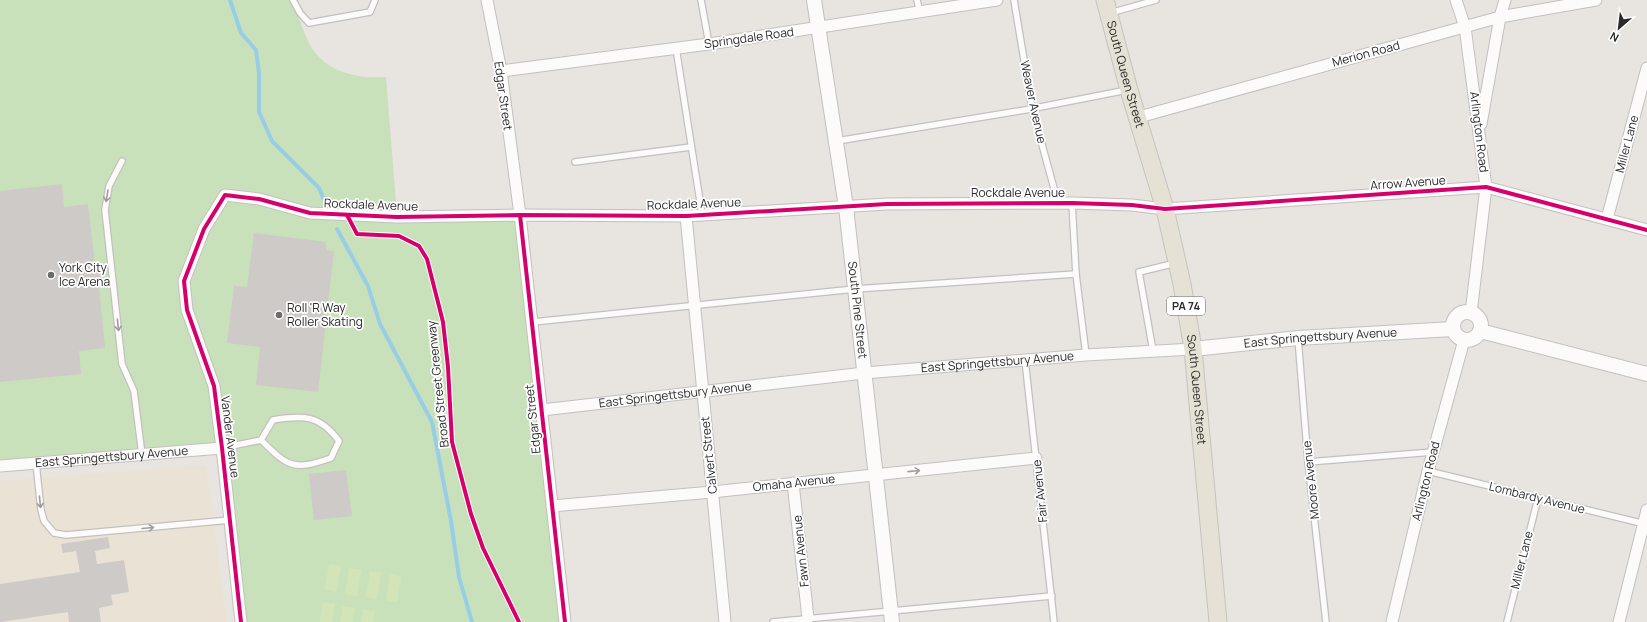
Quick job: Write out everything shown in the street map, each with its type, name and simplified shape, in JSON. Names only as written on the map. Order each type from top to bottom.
[{"type":"main road","name":"South Queen Street","points":[[1107,6],[1129,90],[1165,209],[1178,263],[1194,349],[1218,622]]},
{"type":"street","name":"Edgar Street","points":[[487,0],[500,71],[520,215],[565,622]]},
{"type":"street","name":"South Pine Street","points":[[814,0],[846,207],[891,616]]},
{"type":"street","name":"Springdale Road","points":[[500,71],[709,44],[920,13],[996,0]]},
{"type":"street","name":"Arlington Road","points":[[1456,0],[1465,27],[1486,187],[1472,313]]},
{"type":"street","points":[[1479,134],[1500,17],[1505,0]]},
{"type":"street","name":"Merion Road","points":[[1138,118],[1500,17],[1596,0]]},
{"type":"street","name":"Miller Lane","points":[[1607,219],[1647,68]]},
{"type":"street","name":"Arrow Avenue","points":[[1165,209],[1486,187],[1647,230]]},
{"type":"street","name":"Rockdale Avenue","points":[[225,195],[259,199],[310,213],[397,216],[686,216],[887,204],[1072,203],[1132,205],[1165,209]]},
{"type":"street","name":"Vander Avenue","points":[[225,195],[204,229],[184,281],[187,310],[214,386],[241,622]]},
{"type":"street","name":"Calvert Street","points":[[686,216],[725,622]]},
{"type":"street","points":[[1467,312],[1472,313],[1480,322],[1480,331],[1472,339],[1464,340],[1457,336],[1453,329],[1453,323],[1458,316],[1467,312]]},
{"type":"street","name":"East Springettsbury Avenue","points":[[542,410],[864,374],[1086,355],[1194,349],[1298,338],[1453,329]]},
{"type":"street","points":[[1480,331],[1647,374]]},
{"type":"street","name":"Arlington Road","points":[[1392,622],[1428,472],[1464,340]]},
{"type":"street","name":"East Springettsbury Avenue","points":[[0,466],[222,448]]},
{"type":"street","name":"Omaha Avenue","points":[[552,506],[712,492],[1036,458]]},
{"type":"street","name":"Fawn Avenue","points":[[793,483],[808,618]]},
{"type":"street","points":[[1619,622],[1645,524],[1647,510]]},
{"type":"lane","points":[[293,0],[300,13],[309,22],[370,12],[375,0]]},
{"type":"lane","points":[[701,0],[709,44]]},
{"type":"lane","points":[[918,0],[920,13]]},
{"type":"lane","name":"Weaver Avenue","points":[[1014,0],[1032,108],[1058,203]]},
{"type":"lane","points":[[1107,6],[1156,0]]},
{"type":"lane","points":[[676,48],[702,214]]},
{"type":"lane","points":[[837,141],[1129,90]]},
{"type":"lane","points":[[575,162],[691,146]]},
{"type":"lane","points":[[122,160],[109,186],[105,210],[122,364],[134,391],[142,455]]},
{"type":"lane","points":[[1072,203],[1076,274],[1086,355]]},
{"type":"lane","points":[[1153,351],[1139,272],[1178,263]]},
{"type":"lane","points":[[533,322],[855,289],[1076,274]]},
{"type":"lane","name":"Moore Avenue","points":[[1298,338],[1308,462],[1326,622]]},
{"type":"lane","name":"Fair Avenue","points":[[1025,360],[1054,622]]},
{"type":"lane","points":[[222,448],[261,440],[273,420],[289,417],[314,419],[330,428],[339,441],[331,458],[311,465],[296,466],[279,458],[261,440]]},
{"type":"lane","points":[[1308,462],[1434,452]]},
{"type":"lane","points":[[36,463],[41,510],[44,521],[54,533],[66,535],[230,520]]},
{"type":"lane","name":"Lombardy Avenue","points":[[1428,472],[1645,524]]},
{"type":"lane","name":"Miller Lane","points":[[1507,622],[1538,498]]},
{"type":"lane","points":[[773,622],[808,618],[891,616],[1052,596]]},
{"type":"shaded area","points":[[206,465],[227,622],[0,622],[0,481]]},
{"type":"green space","points":[[0,0],[291,0],[309,43],[315,53],[323,61],[342,72],[352,75],[363,77],[386,77],[397,216],[520,215],[565,622],[241,622],[222,448],[0,466]]},
{"type":"green space","points":[[329,564],[341,566],[336,592],[325,590]]},
{"type":"green space","points":[[349,568],[361,570],[357,596],[345,594]]},
{"type":"green space","points":[[370,571],[381,573],[377,599],[366,597]]},
{"type":"green space","points":[[390,574],[401,577],[397,602],[386,601]]},
{"type":"green space","points":[[323,602],[335,604],[332,622],[320,622]]},
{"type":"green space","points":[[343,606],[355,608],[352,622],[340,622]]},
{"type":"green space","points":[[363,609],[375,611],[373,622],[361,622]]},
{"type":"building","name":"York City Ice Arena","points":[[62,184],[64,207],[88,204],[95,265],[102,264],[104,286],[99,286],[105,348],[79,351],[81,374],[0,382],[0,191]]},
{"type":"building","name":"Roll 'R Way Roller Skating","points":[[254,233],[326,242],[326,250],[334,251],[318,392],[256,385],[260,347],[227,343],[234,286],[247,287]]},
{"type":"building","points":[[346,470],[352,516],[314,520],[309,474]]},
{"type":"building","points":[[108,537],[110,548],[95,551],[97,564],[124,560],[129,592],[111,595],[113,605],[99,608],[101,622],[69,622],[68,612],[0,622],[0,584],[80,572],[76,551],[63,553],[61,544]]},
{"type":"waterway","points":[[230,0],[241,33],[256,50],[259,73],[259,112],[272,141],[319,188],[325,202]]},
{"type":"waterway","points":[[337,229],[368,286],[380,324],[432,422],[451,521],[459,577],[472,622]]},
{"type":"cycle path","points":[[241,622],[214,386],[187,310],[184,281],[204,229],[225,195],[259,199],[310,213],[397,217],[520,215],[686,216],[887,204],[1072,203],[1132,205],[1165,209],[1486,187],[1647,230]]},
{"type":"cycle path","name":"Broad Street Greenway","points":[[347,215],[357,234],[399,236],[419,246],[427,259],[443,322],[448,367],[452,442],[471,514],[483,548],[519,622]]},
{"type":"cycle path","points":[[520,215],[565,622]]},
{"type":"place","name":"York City Ice Arena","points":[[51,275]]},
{"type":"place","name":"Roll 'R Way Roller Skating","points":[[279,315]]}]
